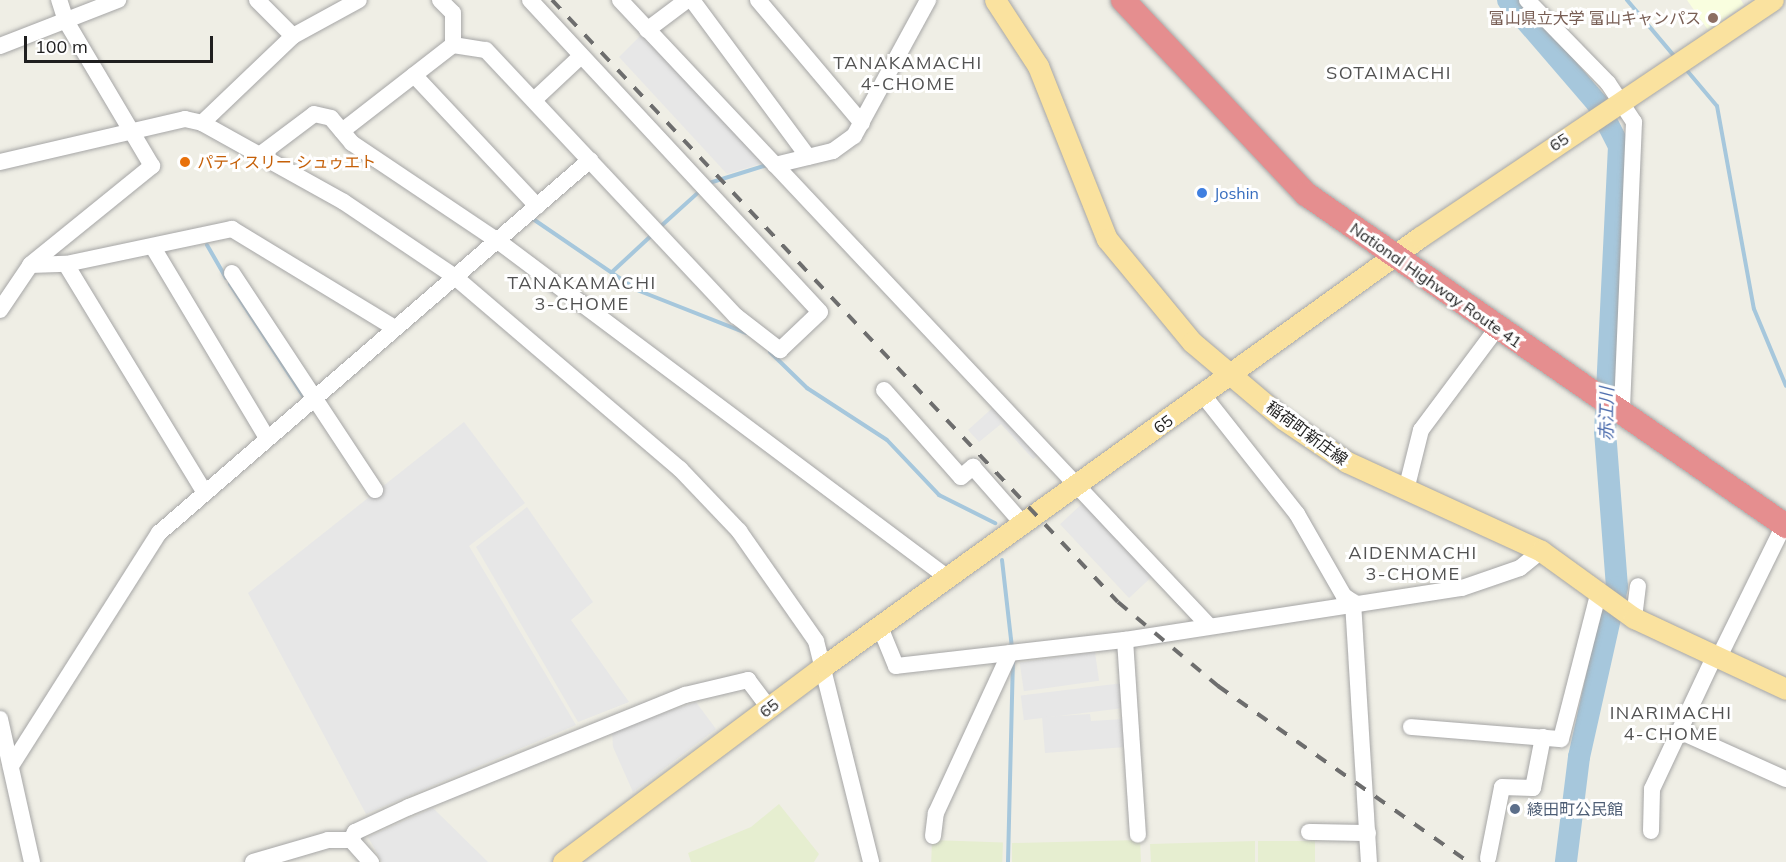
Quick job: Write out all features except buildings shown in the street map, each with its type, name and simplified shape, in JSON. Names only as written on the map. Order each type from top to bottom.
[{"type":"highway","name":"National Highway Route 41","points":[[1125,0],[1306,194],[1392,258],[1785,524]]},
{"type":"main road","name":"稲荷町新庄線","points":[[995,0],[1038,66],[1089,198],[1122,262],[1192,342],[1283,419],[1347,462],[1540,551],[1634,618],[1786,689]]},
{"type":"main road","name":"65","points":[[563,862],[824,666],[1233,375],[1392,258],[1773,0]]},
{"type":"street","points":[[0,310],[30,265],[152,166],[66,21],[59,0]]},
{"type":"street","points":[[0,46],[118,0]]},
{"type":"street","points":[[257,0],[293,36]]},
{"type":"street","points":[[202,123],[293,36],[358,0]]},
{"type":"street","points":[[440,0],[453,13],[453,45]]},
{"type":"street","points":[[342,131],[453,45],[486,50],[736,316],[780,350],[820,312],[530,0]]},
{"type":"street","points":[[620,0],[1209,626]]},
{"type":"street","points":[[647,30],[687,0]]},
{"type":"street","points":[[692,0],[808,157]]},
{"type":"street","points":[[758,0],[862,123]]},
{"type":"street","points":[[775,165],[833,152],[862,123],[928,0]]},
{"type":"street","points":[[1527,0],[1634,122],[1634,180],[1621,414]]},
{"type":"street","points":[[534,100],[581,56]]},
{"type":"street","points":[[414,75],[537,206]]},
{"type":"street","points":[[261,154],[314,114],[331,118],[342,131],[498,241],[948,578]]},
{"type":"street","points":[[0,162],[185,119],[202,123],[261,154],[455,278],[707,495],[816,641],[871,862]]},
{"type":"street","points":[[11,766],[159,533],[393,327],[455,278],[590,160]]},
{"type":"street","points":[[30,265],[66,264],[154,249],[232,229],[393,327]]},
{"type":"street","points":[[154,249],[267,438]]},
{"type":"street","points":[[66,264],[205,493]]},
{"type":"street","points":[[232,273],[375,490]]},
{"type":"street","points":[[1406,490],[1421,430],[1497,328]]},
{"type":"street","points":[[884,390],[962,477],[973,467],[1024,525]]},
{"type":"street","points":[[1203,395],[1297,514],[1344,596],[1353,602]]},
{"type":"street","points":[[1651,831],[1652,789],[1679,731],[1785,524]]},
{"type":"street","points":[[880,627],[896,666],[1125,640],[1353,602],[1462,588],[1520,568],[1540,551]]},
{"type":"street","points":[[1634,618],[1638,586]]},
{"type":"street","points":[[1411,727],[1561,739],[1599,591]]},
{"type":"street","points":[[1353,602],[1369,862]]},
{"type":"street","points":[[1125,640],[1138,835]]},
{"type":"street","points":[[933,836],[936,813],[1010,653]]},
{"type":"street","points":[[351,840],[355,832],[409,807],[685,695],[748,680],[769,708]]},
{"type":"street","points":[[0,718],[32,862]]},
{"type":"street","points":[[1679,731],[1786,779]]},
{"type":"street","points":[[1488,858],[1502,787],[1533,788],[1543,737]]},
{"type":"street","points":[[1309,832],[1368,833]]},
{"type":"street","points":[[255,862],[328,840],[351,840],[371,862]]},
{"type":"shaded area","name":"富山県立大学 富山キャンパス","points":[[1687,0],[1741,0],[1744,5],[1708,30]]},
{"type":"shaded area","points":[[642,34],[767,162],[727,174],[619,57]]},
{"type":"shaded area","points":[[998,403],[1042,452],[1033,459],[1001,424],[979,442],[968,430]]},
{"type":"shaded area","points":[[464,422],[525,503],[469,546],[576,725],[366,814],[248,593]]},
{"type":"shaded area","points":[[1085,501],[1154,575],[1129,598],[1060,524]]},
{"type":"shaded area","points":[[527,507],[593,602],[571,620],[629,702],[578,722],[476,547]]},
{"type":"shaded area","points":[[1095,652],[1099,681],[1024,691],[1020,663]]},
{"type":"shaded area","points":[[1123,683],[1126,708],[1024,720],[1021,696]]},
{"type":"shaded area","points":[[696,702],[716,729],[633,792],[613,747],[612,731]]},
{"type":"shaded area","points":[[1090,714],[1091,721],[1124,719],[1126,747],[1045,753],[1042,717]]},
{"type":"shaded area","points":[[779,804],[819,854],[814,862],[691,862],[688,853],[751,827]]},
{"type":"shaded area","points":[[433,808],[488,862],[382,862],[368,837]]},
{"type":"shaded area","points":[[932,840],[1003,842],[1002,862],[931,862]]},
{"type":"shaded area","points":[[1140,840],[1141,862],[1012,862],[1012,843]]},
{"type":"shaded area","points":[[1255,841],[1255,862],[1151,862],[1150,844]]},
{"type":"shaded area","points":[[1258,841],[1315,841],[1315,862],[1258,862]]},
{"type":"waterway","name":"赤江川","points":[[1508,0],[1597,103],[1619,146],[1605,431],[1617,587],[1579,757],[1566,862]]},
{"type":"waterway","points":[[1627,0],[1675,57]]},
{"type":"waterway","points":[[1684,67],[1717,106],[1754,309],[1786,386]]},
{"type":"waterway","points":[[706,184],[767,165]]},
{"type":"waterway","points":[[660,227],[701,190]]},
{"type":"waterway","points":[[533,219],[637,290],[746,333]]},
{"type":"waterway","points":[[612,272],[652,235]]},
{"type":"waterway","points":[[207,245],[226,278]]},
{"type":"waterway","points":[[230,284],[304,397]]},
{"type":"waterway","points":[[770,352],[807,388],[887,440],[939,495],[995,523]]},
{"type":"waterway","points":[[1002,560],[1012,648]]},
{"type":"waterway","points":[[1008,862],[1013,662]]},
{"type":"railway","points":[[552,0],[1118,602],[1218,686],[1468,862]]},
{"type":"place","name":"富山県立大学 富山キャンパス","points":[[1713,18]]},
{"type":"place","name":"パティスリー シュゥエト","points":[[185,162]]},
{"type":"place","name":"Joshin","points":[[1202,193]]},
{"type":"place","name":"綾田町公民館","points":[[1515,809]]},
{"type":"district","name":"SOTAIMACHI","points":[[1389,73]]},
{"type":"district","name":"TANAKAMACHI 4-CHOME","points":[[908,74]]},
{"type":"district","name":"TANAKAMACHI 3-CHOME","points":[[582,294]]},
{"type":"district","name":"AIDENMACHI 3-CHOME","points":[[1413,564]]},
{"type":"district","name":"INARIMACHI 4-CHOME","points":[[1671,724]]}]
